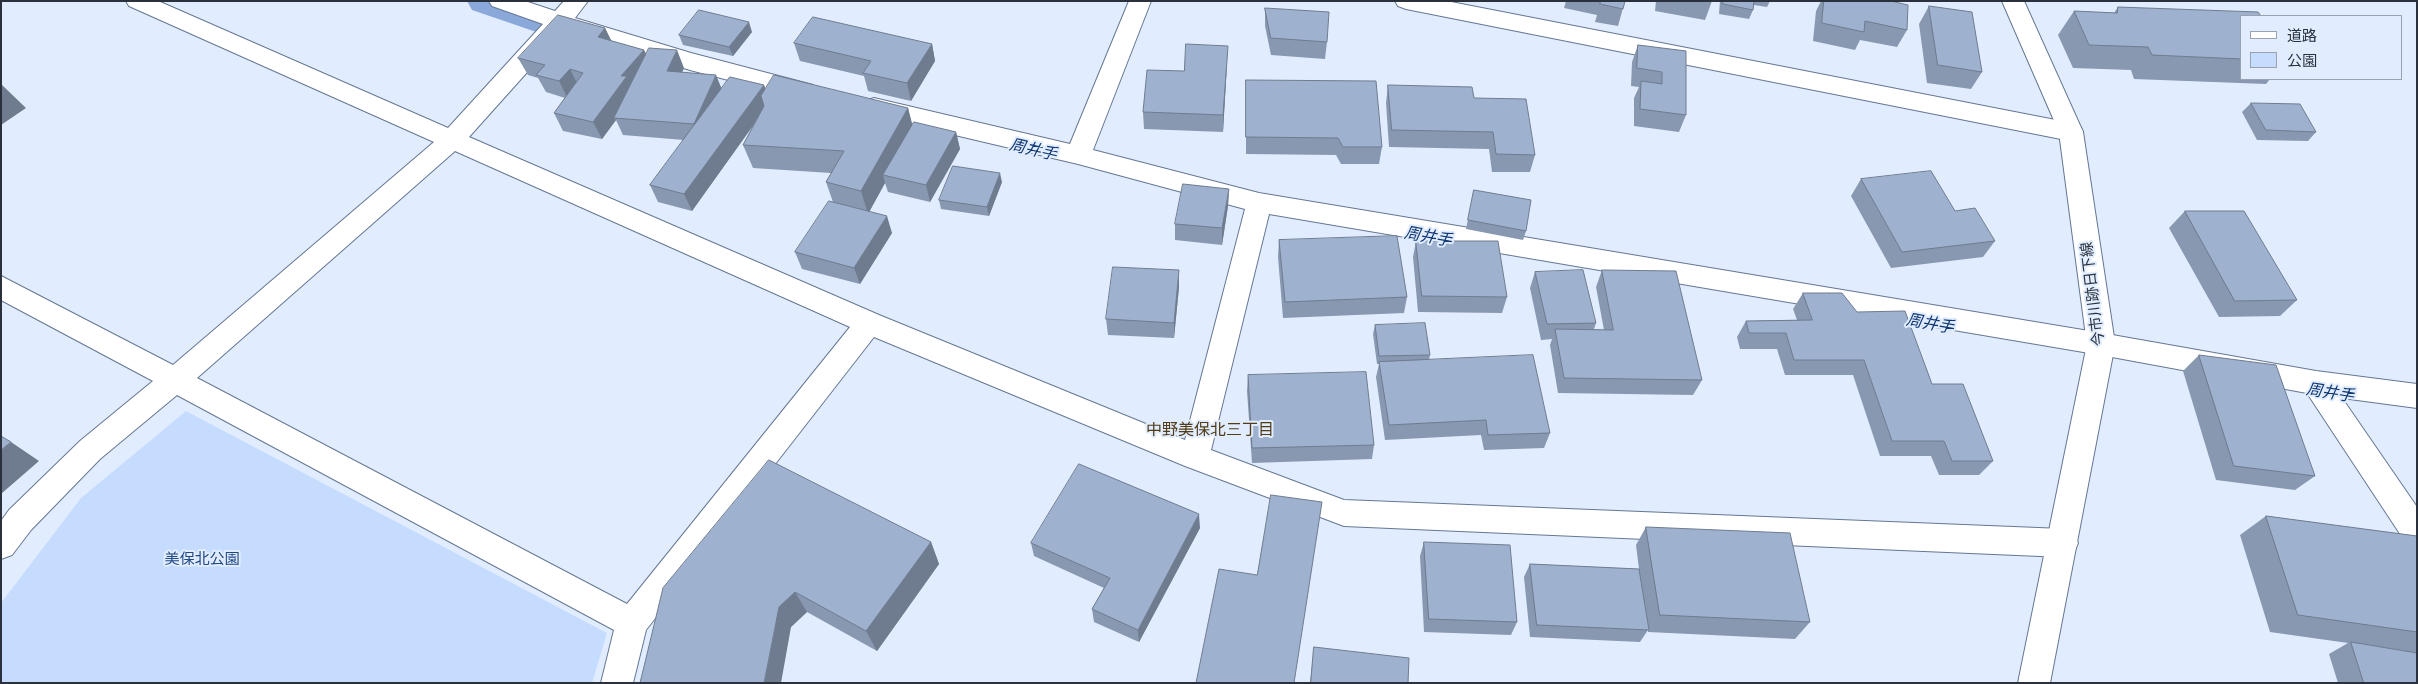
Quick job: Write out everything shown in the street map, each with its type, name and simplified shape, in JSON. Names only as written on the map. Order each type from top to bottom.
[{"type":"street","points":[[137,1],[451,141],[868,323],[1195,458],[1344,513],[2063,543]]},
{"type":"street","points":[[500,1],[559,22],[756,80],[824,96]]},
{"type":"street","points":[[1,545],[20,520],[90,450],[176,379],[451,141],[577,1]]},
{"type":"street","points":[[1078,155],[1140,1]]},
{"type":"street","points":[[1406,1],[2071,132]]},
{"type":"street","name":"今市川跡日下線","points":[[2013,1],[2071,132],[2101,344],[2034,683]]},
{"type":"street","points":[[854,103],[1078,155],[1259,203],[1620,265],[2101,344],[2316,383],[2417,396]]},
{"type":"street","points":[[1195,458],[1259,203]]},
{"type":"street","points":[[1,287],[632,623]]},
{"type":"street","points":[[617,683],[632,623],[868,323]]},
{"type":"street","points":[[2316,383],[2417,533]]},
{"type":"green space","name":"美保北公園","points":[[186,411],[607,633],[592,683],[1,683],[1,603],[81,498]]},
{"type":"building","points":[[1601,1],[1625,1],[1623,9],[1600,4]]},
{"type":"building","points":[[1723,1],[1754,1],[1753,10],[1723,4]]},
{"type":"building","points":[[1824,1],[1891,1],[1908,5],[1907,30],[1865,21],[1864,32],[1822,23]]},
{"type":"building","points":[[1929,6],[1972,12],[1982,72],[1938,65]]},
{"type":"building","points":[[2118,7],[2258,12],[2260,15],[2240,15],[2240,59],[2152,55],[2148,47],[2089,45],[2074,11],[2117,13]]},
{"type":"building","points":[[1265,8],[1329,12],[1327,42],[1271,38]]},
{"type":"building","points":[[699,10],[749,22],[729,47],[679,35]]},
{"type":"building","points":[[558,15],[605,28],[598,37],[644,50],[621,76],[627,76],[593,122],[554,113],[583,73],[570,69],[559,81],[536,75],[545,65],[518,58]]},
{"type":"building","points":[[813,17],[932,44],[907,83],[863,73],[871,61],[794,43]]},
{"type":"building","points":[[1186,44],[1228,46],[1223,115],[1143,112],[1147,70],[1184,71]]},
{"type":"building","points":[[1638,45],[1686,51],[1686,115],[1640,109],[1641,81],[1662,84],[1662,72],[1637,68]]},
{"type":"building","points":[[649,48],[677,50],[667,71],[716,75],[694,124],[614,118]]},
{"type":"building","points":[[774,75],[908,108],[861,191],[826,182],[844,151],[743,145],[764,106],[761,96]]},
{"type":"building","points":[[730,77],[764,85],[684,194],[650,185]]},
{"type":"building","points":[[1246,80],[1376,81],[1382,147],[1343,147],[1338,138],[1246,137]]},
{"type":"building","points":[[1388,85],[1472,87],[1474,98],[1526,99],[1535,155],[1496,154],[1493,132],[1392,130]]},
{"type":"building","points":[[2251,103],[2300,104],[2316,132],[2266,130]]},
{"type":"building","points":[[914,122],[956,132],[926,185],[883,175]]},
{"type":"building","points":[[953,166],[1000,173],[987,207],[939,200]]},
{"type":"building","points":[[1931,171],[1955,211],[1975,208],[1995,241],[1902,252],[1861,179]]},
{"type":"building","points":[[1183,184],[1229,189],[1222,228],[1175,224]]},
{"type":"building","points":[[1474,190],[1531,200],[1526,231],[1468,220]]},
{"type":"building","points":[[829,201],[887,216],[854,268],[795,252]]},
{"type":"building","points":[[2185,211],[2244,211],[2297,300],[2235,301]]},
{"type":"building","points":[[1397,236],[1407,297],[1285,302],[1279,240]]},
{"type":"building","points":[[1416,241],[1498,241],[1507,297],[1422,296]]},
{"type":"building","points":[[1113,267],[1179,270],[1174,323],[1106,319]]},
{"type":"building","points":[[1583,270],[1596,323],[1547,324],[1535,272]]},
{"type":"building","points":[[1602,270],[1676,271],[1702,380],[1564,378],[1555,329],[1613,330]]},
{"type":"building","points":[[1803,293],[1842,293],[1857,312],[1905,311],[1932,384],[1963,384],[1993,461],[1952,461],[1944,441],[1892,441],[1864,360],[1794,360],[1786,333],[1749,333],[1746,321],[1812,320]]},
{"type":"building","points":[[1425,323],[1430,355],[1379,356],[1375,325]]},
{"type":"building","points":[[1533,355],[1550,433],[1488,435],[1486,420],[1389,425],[1379,362]]},
{"type":"building","points":[[2199,355],[2276,365],[2315,476],[2234,466]]},
{"type":"building","points":[[1366,372],[1374,445],[1252,448],[1248,375]]},
{"type":"building","points":[[1,436],[11,442],[1,450]]},
{"type":"building","points":[[769,460],[931,542],[866,631],[795,592],[779,607],[764,683],[640,683],[663,588]]},
{"type":"building","points":[[1079,464],[1199,514],[1138,630],[1092,609],[1110,578],[1031,543]]},
{"type":"building","points":[[1271,495],[1322,502],[1294,683],[1196,683],[1219,569],[1257,575]]},
{"type":"building","points":[[2266,516],[2417,536],[2417,632],[2298,615]]},
{"type":"building","points":[[1646,527],[1790,533],[1810,622],[1660,615]]},
{"type":"building","points":[[1424,542],[1510,545],[1517,622],[1429,619]]},
{"type":"building","points":[[1530,564],[1639,569],[1649,630],[1537,625]]},
{"type":"building","points":[[2351,642],[2417,653],[2417,683],[2364,683]]},
{"type":"building","points":[[1314,647],[1409,658],[1408,683],[1311,683]]},
{"type":"waterway","name":"周井手","points":[[485,1],[548,23]]},
{"type":"district","name":"中野美保北三丁目","points":[[1210,430]]}]
